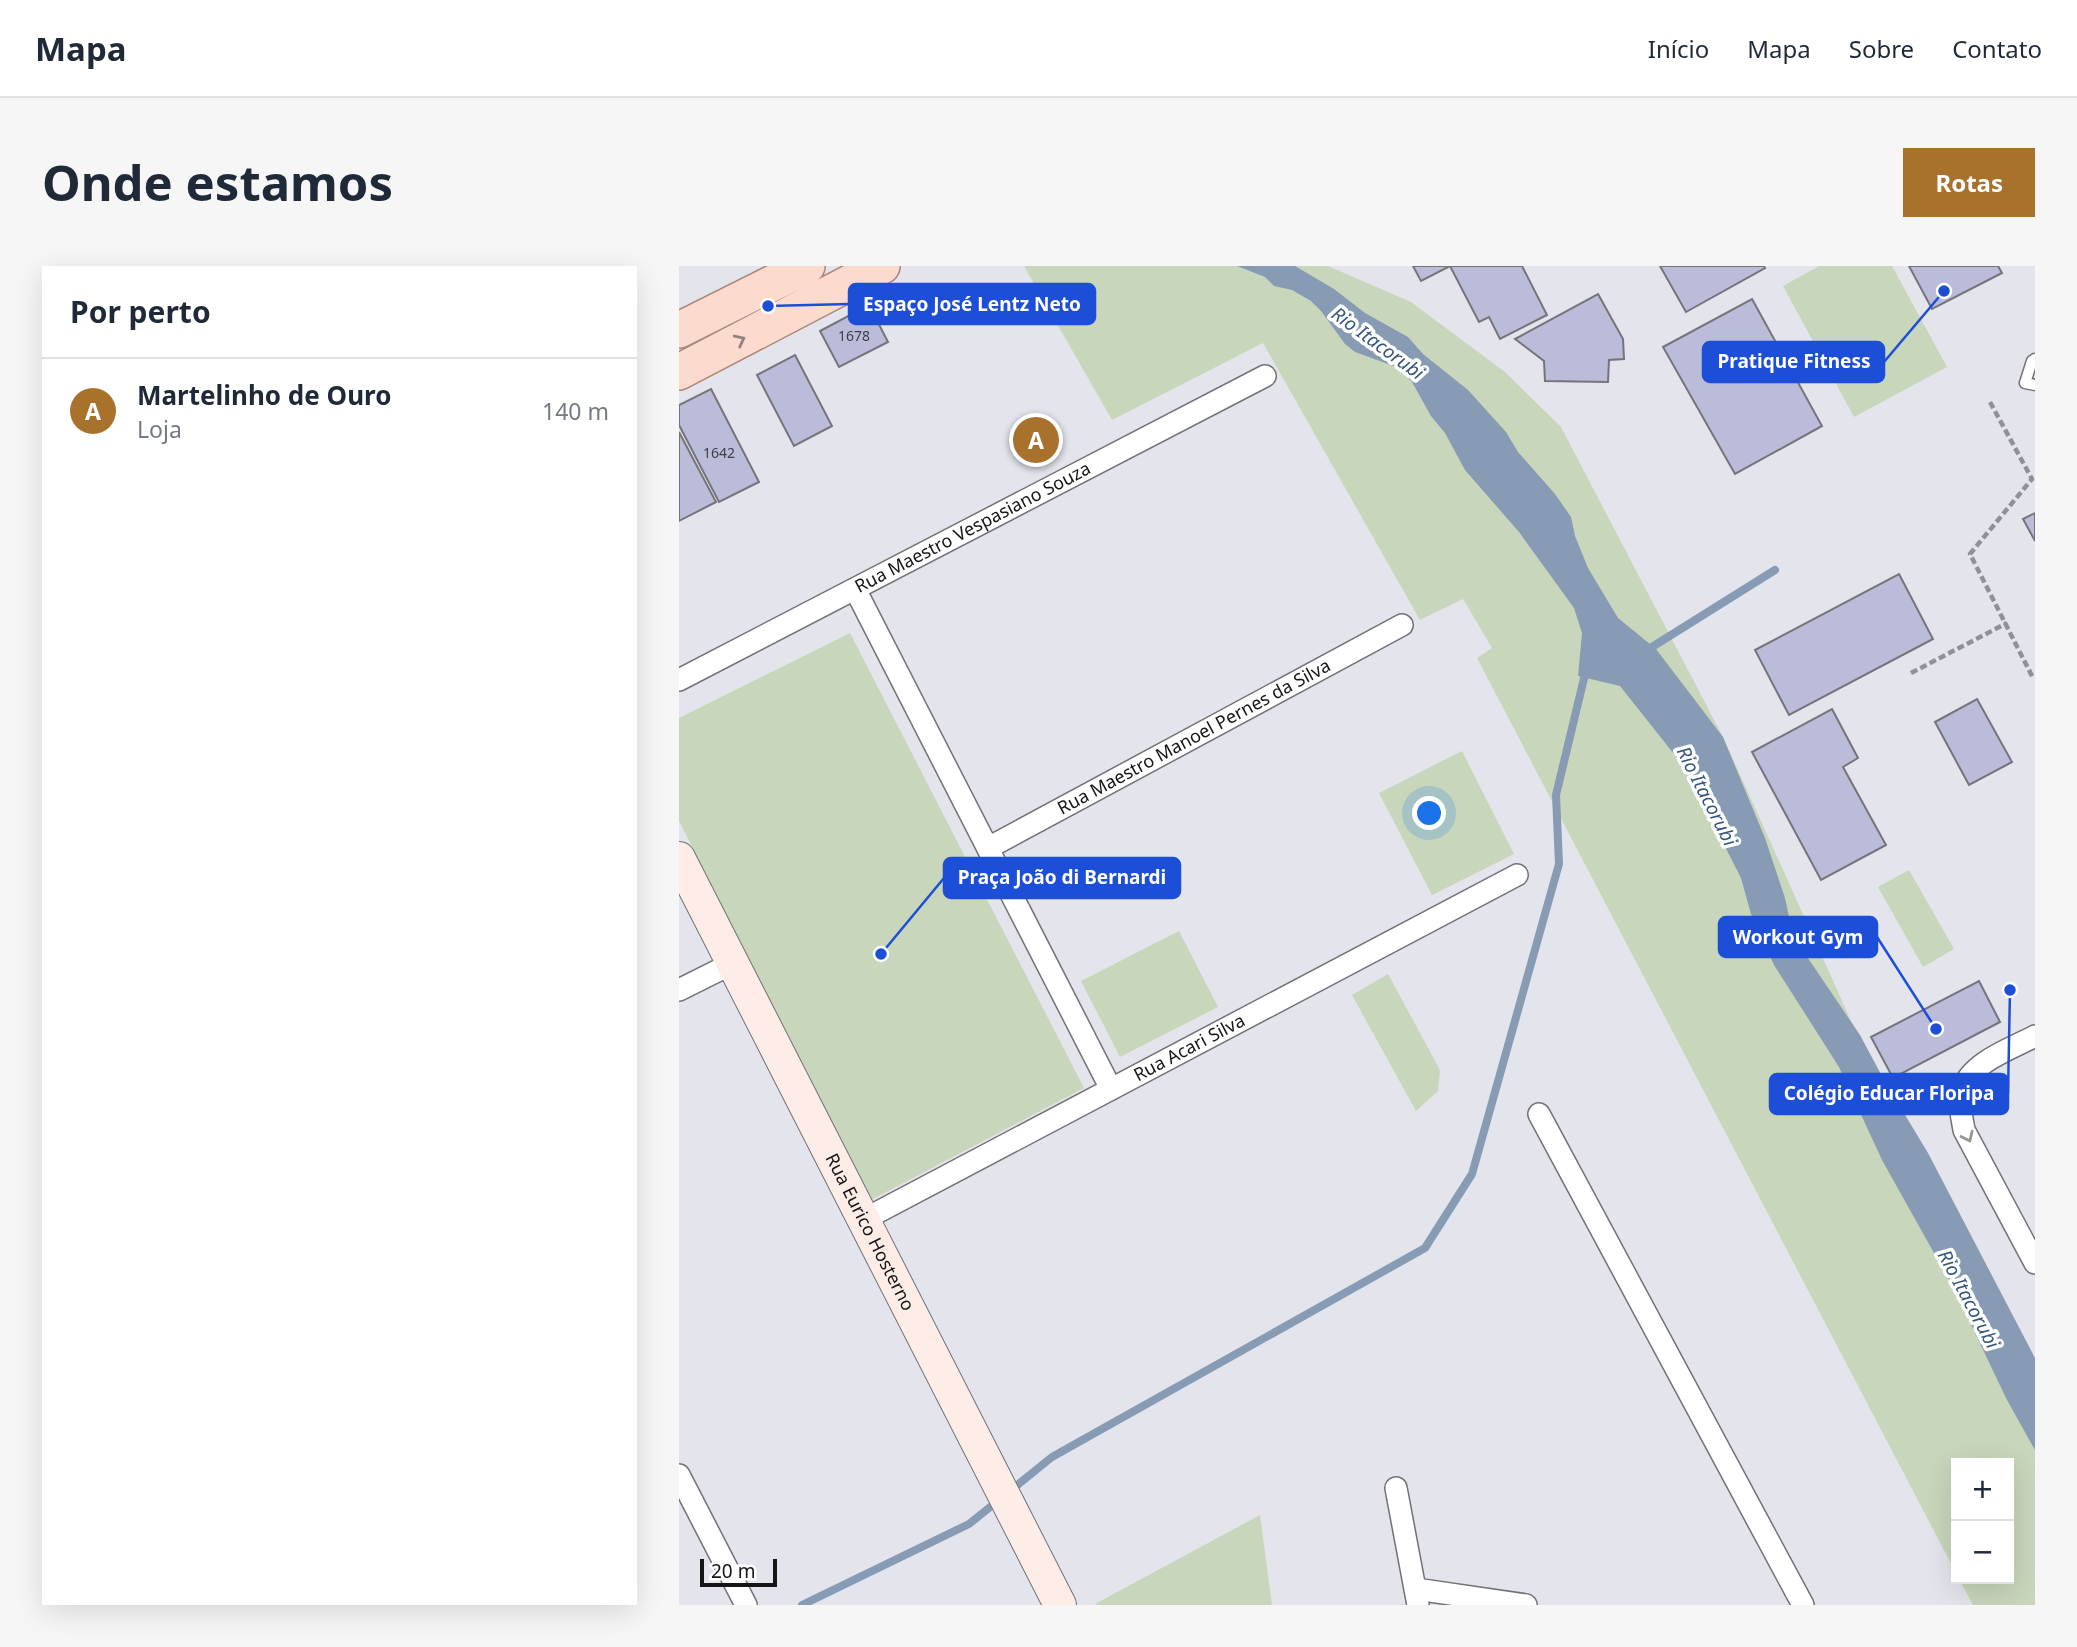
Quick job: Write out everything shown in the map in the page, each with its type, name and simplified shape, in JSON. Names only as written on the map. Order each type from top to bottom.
[{"type":"main road","points":[[679,330],[807,266]]},
{"type":"main road","points":[[679,372],[882,266]]},
{"type":"street","name":"Rua Maestro Vespasiano Souza","points":[[679,680],[1265,376]]},
{"type":"street","points":[[855,589],[1111,1089]]},
{"type":"street","name":"Rua Maestro Manoel Pernes da Silva","points":[[988,848],[1402,625]]},
{"type":"street","name":"Rua Eurico Hosterno","points":[[679,858],[1060,1605]]},
{"type":"street","name":"Rua Acari Silva","points":[[863,1220],[1517,875]]},
{"type":"street","points":[[679,990],[733,963]]},
{"type":"street","points":[[2035,1036],[1989,1060],[1972,1073],[1962,1090],[1960,1109],[1964,1130],[2035,1263]]},
{"type":"street","points":[[1539,1114],[1803,1605]]},
{"type":"street","points":[[679,1475],[746,1605]]},
{"type":"street","points":[[1397,1488],[1417,1597],[1526,1605]]},
{"type":"lane","points":[[2035,359],[2025,383],[2035,385]]},
{"type":"path","points":[[1990,402],[2032,479],[1970,554],[2033,678]]},
{"type":"path","points":[[1911,673],[2007,623]]},
{"type":"green space","points":[[1024,266],[1328,266],[1411,302],[1505,372],[1561,427],[1723,737],[1876,1076],[2035,1363],[2035,1605],[1973,1605],[1962,1584],[2014,1584],[2014,1458],[1951,1458],[1951,1563],[1477,658],[1492,648],[1463,599],[1420,620],[1263,343],[1112,420]]},
{"type":"green space","points":[[1819,266],[1892,266],[1947,367],[1854,417],[1783,286]]},
{"type":"green space","points":[[850,633],[1084,1088],[871,1200],[679,821],[679,718]]},
{"type":"green space","points":[[1462,751],[1514,854],[1432,895],[1379,793]]},
{"type":"green space","points":[[1909,870],[1954,949],[1923,967],[1878,887]]},
{"type":"green space","points":[[1179,931],[1218,1007],[1120,1057],[1081,981]]},
{"type":"green space","points":[[1388,974],[1440,1070],[1438,1091],[1416,1111],[1352,995]]},
{"type":"green space","points":[[1260,1515],[1272,1605],[1095,1604]]},
{"type":"water","name":"Rio Itacorubi","points":[[1237,266],[1295,266],[1334,289],[1365,313],[1408,337],[1423,354],[1468,390],[1506,432],[1518,452],[1555,494],[1571,517],[1575,536],[1588,568],[1618,618],[1656,649],[1723,737],[1765,838],[1785,898],[1793,936],[1860,1035],[1928,1153],[2035,1358],[2035,1450],[2007,1400],[1953,1287],[1882,1160],[1839,1067],[1774,965],[1751,914],[1741,878],[1685,768],[1620,686],[1578,676],[1582,633],[1574,608],[1519,532],[1465,470],[1412,382],[1399,368],[1355,352],[1345,344],[1311,301],[1292,290],[1274,286],[1265,277]]},
{"type":"building","points":[[1413,266],[1450,266],[1421,281]]},
{"type":"building","points":[[1450,266],[1522,266],[1547,315],[1500,339],[1489,317],[1479,322]]},
{"type":"building","points":[[1660,266],[1764,266],[1765,268],[1686,312]]},
{"type":"building","points":[[1909,266],[1998,266],[2002,273],[1932,309]]},
{"type":"building","points":[[1598,294],[1623,339],[1624,359],[1609,360],[1608,382],[1545,381],[1544,361],[1515,339]]},
{"type":"building","points":[[1752,299],[1822,426],[1735,474],[1663,347]]},
{"type":"building","points":[[869,305],[888,342],[839,367],[820,331]]},
{"type":"building","points":[[795,355],[832,426],[794,446],[757,375]]},
{"type":"building","points":[[711,389],[759,482],[719,502],[679,425],[679,405]]},
{"type":"building","points":[[679,432],[716,502],[679,521]]},
{"type":"building","points":[[2035,513],[2035,541],[2023,519]]},
{"type":"building","points":[[1899,574],[1933,639],[1789,715],[1755,650]]},
{"type":"building","points":[[1977,699],[2012,762],[1969,785],[1935,722]]},
{"type":"building","points":[[1832,709],[1858,758],[1843,767],[1886,845],[1821,880],[1752,752]]},
{"type":"building","points":[[1979,981],[2000,1022],[1893,1078],[1871,1037]]},
{"type":"waterway","points":[[1644,652],[1775,570]]},
{"type":"waterway","points":[[1010,1491],[1052,1457],[1425,1248],[1472,1174],[1559,864],[1556,795],[1586,670]]},
{"type":"waterway","points":[[802,1605],[969,1524],[1000,1499]]},
{"type":"place","name":"Pratique Fitness","points":[[1944,291]]},
{"type":"place","name":"Espaço José Lentz Neto","points":[[768,306]]},
{"type":"place","name":"Martelinho de Ouro","points":[[1036,440]]},
{"type":"place","name":"Praça João di Bernardi","points":[[881,954]]},
{"type":"place","name":"Colégio Educar Floripa","points":[[2010,990]]},
{"type":"place","name":"Workout Gym","points":[[1936,1029]]}]
